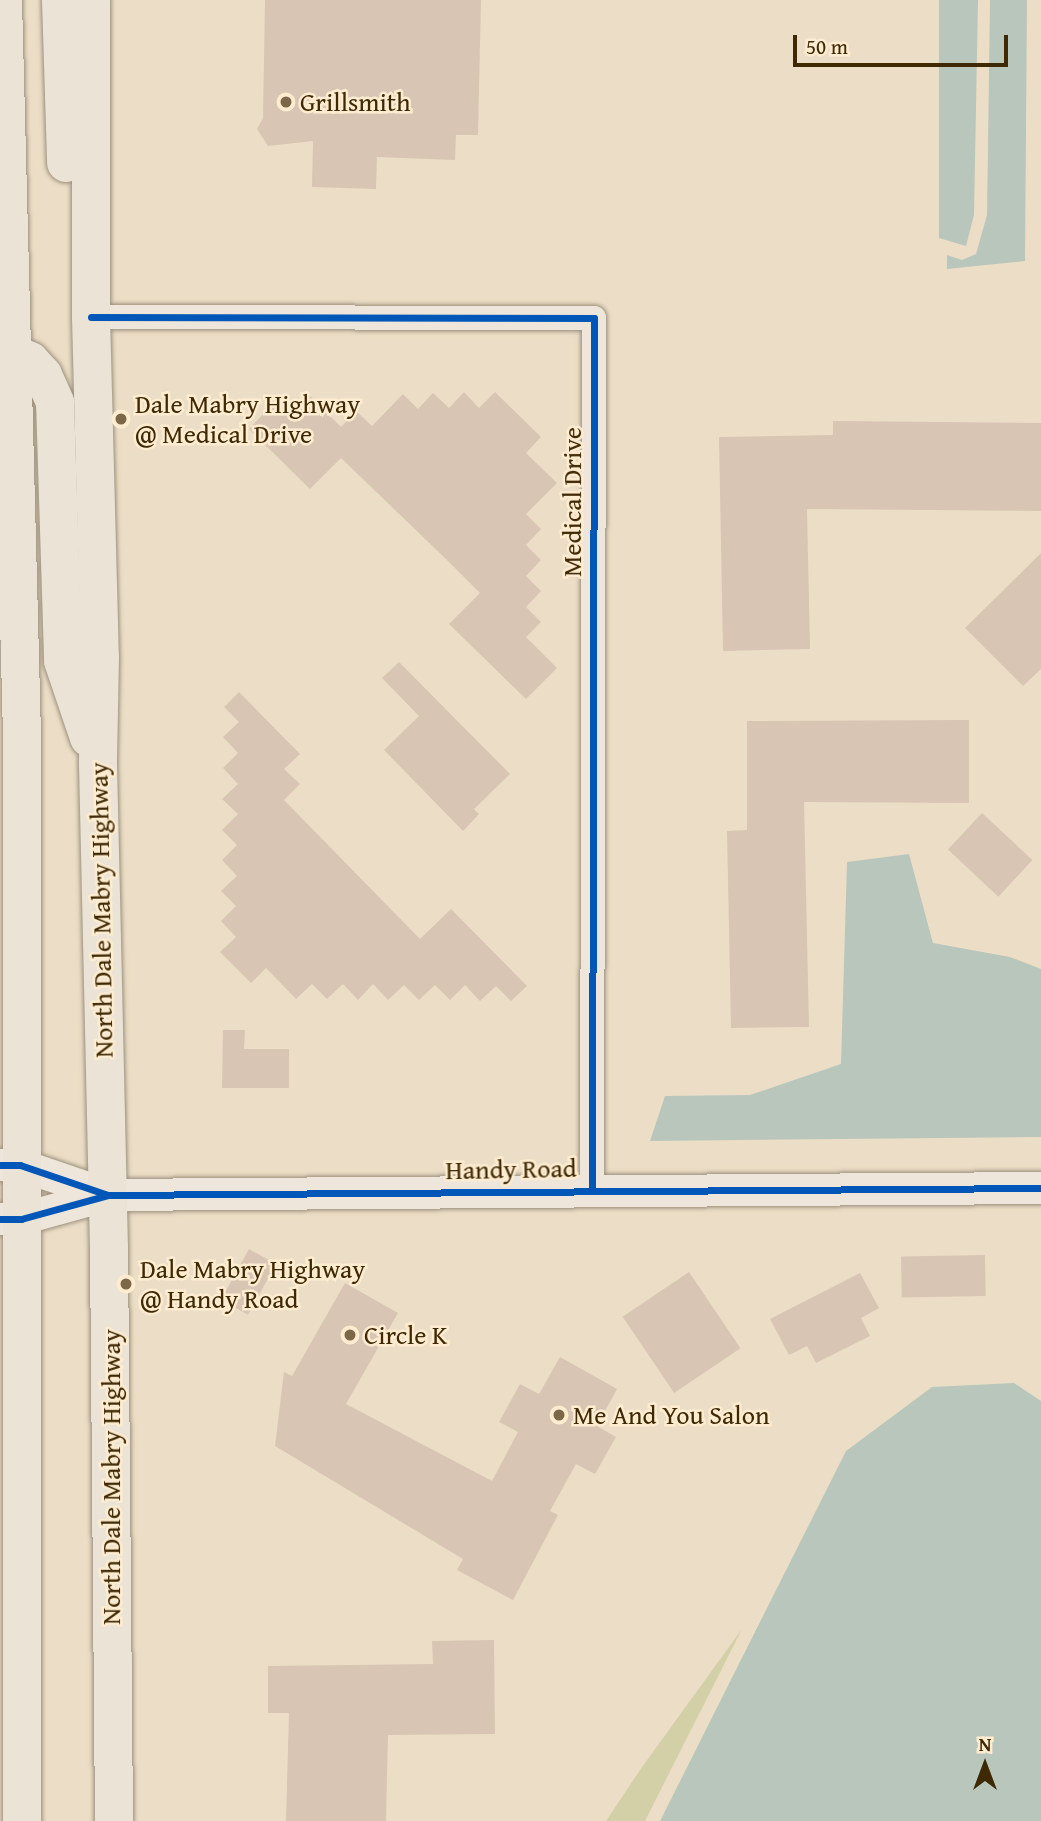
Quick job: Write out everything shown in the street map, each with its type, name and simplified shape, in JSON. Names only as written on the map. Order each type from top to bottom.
[{"type":"main road","points":[[3,0],[12,354],[10,1219],[22,1821]]},
{"type":"main road","points":[[61,0],[66,176],[91,317]]},
{"type":"main road","name":"North Dale Mabry Highway","points":[[91,0],[91,317],[100,657],[97,764],[108,1195],[114,1821]]},
{"type":"main road","points":[[12,354],[30,360],[43,375],[55,402],[63,661],[97,764]]},
{"type":"street","name":"Medical Drive","points":[[91,317],[594,318],[592,1189]]},
{"type":"street","points":[[10,1165],[108,1195]]},
{"type":"street","name":"Handy Road","points":[[108,1195],[592,1189],[1041,1188]]},
{"type":"street","points":[[10,1219],[108,1195]]},
{"type":"shaded area","points":[[939,0],[978,0],[974,215],[966,246],[939,238]]},
{"type":"shaded area","points":[[990,0],[1027,0],[1025,261],[947,269],[947,255],[962,260],[976,254],[987,215]]},
{"type":"shaded area","points":[[909,854],[933,943],[1010,957],[1041,969],[1041,1137],[650,1141],[665,1096],[750,1095],[841,1064],[847,862]]},
{"type":"shaded area","points":[[1014,1383],[1041,1401],[1041,1821],[660,1821],[846,1451],[932,1387]]},
{"type":"shaded area","points":[[742,1629],[645,1821],[606,1821],[642,1767]]},
{"type":"building","points":[[265,0],[481,0],[478,135],[456,135],[455,160],[377,157],[376,189],[312,187],[313,141],[268,146],[257,129],[263,118]]},
{"type":"building","points":[[464,392],[479,408],[495,392],[541,437],[526,453],[557,483],[526,514],[541,529],[526,545],[541,560],[526,576],[541,591],[526,607],[541,622],[526,637],[557,668],[526,699],[449,624],[480,593],[449,562],[341,458],[310,489],[249,429],[279,397],[295,412],[310,396],[341,427],[356,411],[372,426],[403,394],[418,409],[433,393],[449,408]]},
{"type":"building","points":[[833,421],[1041,423],[1041,511],[807,509],[810,649],[723,651],[719,437],[833,435]]},
{"type":"building","points":[[1041,553],[1041,669],[1023,686],[965,628]]},
{"type":"building","points":[[399,662],[510,774],[474,809],[479,814],[463,831],[384,750],[419,716],[382,678]]},
{"type":"building","points":[[239,692],[300,754],[284,769],[300,784],[284,800],[420,939],[451,909],[527,986],[511,1001],[496,986],[480,1001],[465,985],[450,1000],[435,985],[419,1000],[404,985],[388,1000],[373,984],[358,1000],[343,984],[327,999],[312,984],[296,999],[266,968],[251,983],[220,952],[236,937],[221,921],[236,906],[221,891],[237,876],[222,860],[237,845],[222,830],[238,814],[222,799],[238,784],[223,768],[238,753],[223,737],[239,722],[224,707]]},
{"type":"building","points":[[969,720],[969,803],[804,802],[809,1027],[731,1028],[727,831],[747,830],[747,721]]},
{"type":"building","points":[[982,813],[1032,860],[998,897],[948,850]]},
{"type":"building","points":[[223,1030],[245,1030],[244,1049],[289,1049],[289,1088],[222,1088]]},
{"type":"building","points":[[249,1249],[276,1264],[248,1315],[221,1300]]},
{"type":"building","points":[[985,1255],[986,1296],[902,1297],[901,1256]]},
{"type":"building","points":[[689,1272],[740,1348],[674,1393],[623,1317]]},
{"type":"building","points":[[860,1273],[879,1308],[861,1318],[870,1336],[816,1363],[807,1346],[789,1355],[770,1319]]},
{"type":"building","points":[[345,1283],[398,1313],[346,1404],[492,1481],[518,1432],[499,1422],[520,1384],[539,1394],[560,1357],[617,1389],[597,1426],[616,1437],[595,1474],[576,1464],[550,1511],[558,1515],[513,1600],[457,1570],[463,1559],[275,1446],[284,1372],[292,1376]]},
{"type":"building","points":[[494,1640],[495,1734],[388,1735],[386,1821],[286,1821],[289,1713],[268,1713],[268,1666],[433,1664],[432,1641]]},
{"type":"cycle path","points":[[91,317],[594,318],[592,1189]]},
{"type":"cycle path","points":[[0,1165],[20,1165],[108,1195]]},
{"type":"cycle path","points":[[0,1219],[21,1219],[108,1195],[1041,1188]]},
{"type":"place","name":"Grillsmith","points":[[286,102]]},
{"type":"place","name":"Dale Mabry Highway @ Medical Drive","points":[[121,419]]},
{"type":"place","name":"Dale Mabry Highway @ Handy Road","points":[[126,1284]]},
{"type":"place","name":"Circle K","points":[[350,1335]]},
{"type":"place","name":"Me And You Salon","points":[[559,1415]]}]
